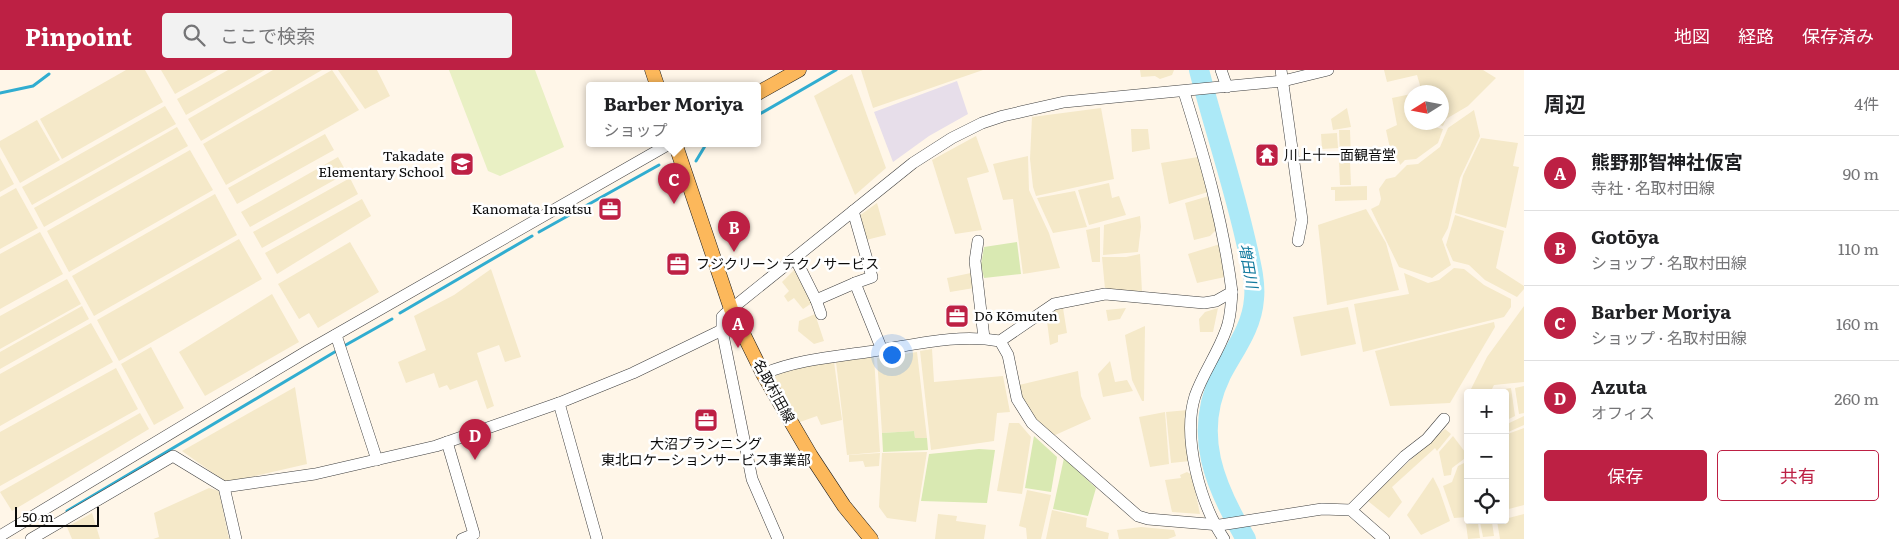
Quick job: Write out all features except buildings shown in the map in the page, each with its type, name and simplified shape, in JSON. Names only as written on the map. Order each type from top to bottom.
[{"type":"main road","points":[[652,70],[656,82]]},
{"type":"main road","points":[[761,91],[799,70]]},
{"type":"main road","name":"名取村田線","points":[[676,147],[731,309],[763,374],[811,456],[844,506],[871,539]]},
{"type":"street","points":[[1221,70],[1224,88]]},
{"type":"street","points":[[778,539],[752,479],[722,330],[722,317],[731,309],[913,163],[952,138],[1003,116],[1064,102],[1224,88],[1282,75],[1328,70]]},
{"type":"street","points":[[1282,75],[1302,220],[1298,241]]},
{"type":"street","points":[[1186,91],[1226,241],[1232,292],[1227,328],[1195,396],[1190,422],[1194,457],[1217,525],[1224,539]]},
{"type":"street","points":[[10,536],[336,335],[663,147]]},
{"type":"street","points":[[816,300],[872,277],[853,210]]},
{"type":"street","points":[[978,241],[975,261],[984,338]]},
{"type":"street","points":[[795,258],[822,314]]},
{"type":"street","points":[[855,283],[882,350]]},
{"type":"street","points":[[763,374],[790,364],[930,342],[984,338],[1000,341],[1054,304],[1105,294],[1204,303],[1216,301],[1232,292]]},
{"type":"street","points":[[31,539],[173,456],[224,487],[315,474],[377,460],[447,442],[559,403],[633,373],[722,330]]},
{"type":"street","points":[[336,335],[377,460]]},
{"type":"street","points":[[1000,341],[1008,355],[1018,399],[1028,418],[1128,509],[1148,519],[1217,525],[1322,510],[1350,510],[1384,539]]},
{"type":"street","points":[[559,403],[597,539]]},
{"type":"street","points":[[1350,510],[1405,456],[1427,439],[1444,419]]},
{"type":"street","points":[[447,442],[474,534],[462,539]]},
{"type":"street","points":[[224,487],[236,539]]},
{"type":"shaded area","points":[[126,70],[145,70],[163,102],[62,159],[40,119]]},
{"type":"shaded area","points":[[161,70],[218,70],[175,94]]},
{"type":"shaded area","points":[[228,70],[265,70],[186,115],[177,99]]},
{"type":"shaded area","points":[[273,70],[322,70],[201,141],[188,119]]},
{"type":"shaded area","points":[[332,70],[359,110],[226,185],[203,144]]},
{"type":"shaded area","points":[[338,70],[377,70],[390,96],[365,109]]},
{"type":"shaded area","points":[[861,70],[983,70],[873,108]]},
{"type":"shaded area","points":[[1140,70],[1174,70],[1172,75],[1160,79],[1155,76],[1141,77]]},
{"type":"shaded area","points":[[1384,70],[1483,70],[1496,78],[1468,106],[1449,117],[1449,85],[1420,85],[1417,75],[1387,82]]},
{"type":"shaded area","points":[[852,74],[886,168],[855,195],[814,96]]},
{"type":"shaded area","points":[[957,81],[968,114],[929,136],[893,162],[874,112]]},
{"type":"shaded area","points":[[1404,95],[1404,130],[1443,130],[1438,143],[1416,159],[1405,160],[1400,165],[1399,161],[1393,162],[1386,130],[1397,125],[1392,98]]},
{"type":"shaded area","points":[[165,106],[176,124],[32,205],[22,187]]},
{"type":"shaded area","points":[[1101,108],[1114,179],[1036,196],[1033,187],[1030,159],[1032,117]]},
{"type":"shaded area","points":[[1347,108],[1351,127],[1333,130],[1331,119]]},
{"type":"shaded area","points":[[1474,110],[1480,136],[1460,178],[1448,228],[1442,239],[1451,265],[1432,278],[1399,267],[1371,209],[1379,205],[1381,199],[1379,189],[1386,179],[1395,177],[1407,165],[1418,164],[1440,147],[1449,127]]},
{"type":"shaded area","points":[[37,120],[60,160],[20,183],[0,147],[0,141]]},
{"type":"shaded area","points":[[177,127],[188,146],[44,227],[34,208]]},
{"type":"shaded area","points":[[1131,129],[1148,129],[1150,149],[1132,152]]},
{"type":"shaded area","points":[[1339,130],[1350,130],[1351,158],[1340,158]]},
{"type":"shaded area","points":[[1337,133],[1338,148],[1322,149],[1321,134]]},
{"type":"shaded area","points":[[325,134],[334,150],[237,204],[228,188]]},
{"type":"shaded area","points":[[976,136],[989,172],[967,178],[982,230],[955,234],[932,160]]},
{"type":"shaded area","points":[[1481,138],[1518,143],[1513,166],[1519,167],[1506,228],[1455,213],[1463,176]]},
{"type":"shaded area","points":[[190,150],[213,190],[69,272],[47,231]]},
{"type":"shaded area","points":[[1028,156],[1029,190],[1049,233],[1060,268],[1023,274],[1013,199],[1003,200],[993,164]]},
{"type":"shaded area","points":[[338,157],[347,173],[250,227],[241,212]]},
{"type":"shaded area","points":[[1198,157],[1208,192],[1169,204],[1161,163]]},
{"type":"shaded area","points":[[0,158],[14,184],[0,192]]},
{"type":"shaded area","points":[[1339,161],[1350,161],[1351,185],[1340,185]]},
{"type":"shaded area","points":[[350,178],[358,194],[262,248],[253,232]]},
{"type":"shaded area","points":[[1109,183],[1112,198],[1119,196],[1126,215],[1089,225],[1078,190]]},
{"type":"shaded area","points":[[1367,186],[1367,200],[1335,201],[1335,190],[1331,190],[1331,187]]},
{"type":"shaded area","points":[[16,188],[38,228],[0,249],[0,197]]},
{"type":"shaded area","points":[[1075,191],[1087,227],[1053,233],[1037,198]]},
{"type":"shaded area","points":[[215,194],[237,235],[94,316],[72,276]]},
{"type":"shaded area","points":[[1209,196],[1217,229],[1210,236],[1194,240],[1185,203]]},
{"type":"shaded area","points":[[362,199],[371,216],[277,274],[265,253]]},
{"type":"shaded area","points":[[877,203],[886,235],[866,240],[859,216]]},
{"type":"shaded area","points":[[1366,209],[1386,243],[1399,290],[1327,305],[1318,225]]},
{"type":"shaded area","points":[[1455,215],[1504,231],[1496,268],[1524,286],[1524,289],[1517,297],[1485,280],[1469,265],[1453,261],[1446,245]]},
{"type":"shaded area","points":[[1140,216],[1141,227],[1138,252],[1103,255],[1104,225]]},
{"type":"shaded area","points":[[1100,227],[1100,262],[1092,262],[1086,230]]},
{"type":"shaded area","points":[[40,232],[63,274],[0,309],[0,254]]},
{"type":"shaded area","points":[[239,239],[262,279],[119,361],[97,320]]},
{"type":"shaded area","points":[[350,242],[379,292],[318,328],[309,313],[299,319],[278,284]]},
{"type":"shaded area","points":[[1217,245],[1221,247],[1225,277],[1197,283],[1188,254]]},
{"type":"shaded area","points":[[1140,254],[1142,292],[1105,289],[1102,257],[1126,257]]},
{"type":"shaded area","points":[[796,268],[812,303],[803,309],[794,298],[788,302],[784,296],[789,291],[782,282]]},
{"type":"shaded area","points":[[1454,268],[1464,269],[1484,285],[1511,299],[1511,307],[1504,317],[1363,352],[1354,304],[1409,294],[1404,273],[1428,283],[1439,280]]},
{"type":"shaded area","points":[[491,269],[521,357],[505,362],[499,345],[477,353],[494,406],[487,409],[477,380],[450,390],[447,385],[439,388],[434,373],[406,383],[398,362],[426,350],[414,316],[454,295]]},
{"type":"shaded area","points":[[971,273],[974,288],[950,292],[947,278]]},
{"type":"shaded area","points":[[67,279],[81,304],[0,349],[0,316]]},
{"type":"shaded area","points":[[272,294],[299,342],[205,396],[179,352]]},
{"type":"shaded area","points":[[82,306],[89,319],[0,369],[0,352]]},
{"type":"shaded area","points":[[1524,306],[1524,382],[1494,385],[1492,389],[1471,389],[1487,357]]},
{"type":"shaded area","points":[[1348,307],[1356,344],[1301,356],[1293,317]]},
{"type":"shaded area","points":[[1063,308],[1067,333],[1058,335],[1058,342],[1050,345],[1046,313]]},
{"type":"shaded area","points":[[1126,308],[1120,319],[1108,321],[1106,310]]},
{"type":"shaded area","points":[[1218,308],[1213,332],[1200,332],[1199,319],[1205,312]]},
{"type":"shaded area","points":[[815,314],[824,341],[814,344],[798,331],[799,321]]},
{"type":"shaded area","points":[[1494,322],[1495,327],[1450,403],[1390,406],[1375,351]]},
{"type":"shaded area","points":[[91,323],[113,362],[0,426],[0,374]]},
{"type":"shaded area","points":[[1145,326],[1144,401],[1142,401],[1132,380],[1125,335]]},
{"type":"shaded area","points":[[151,347],[184,408],[154,425],[121,364]]},
{"type":"shaded area","points":[[932,349],[934,382],[1003,376],[1010,412],[997,413],[994,441],[931,450],[920,351]]},
{"type":"shaded area","points":[[917,352],[927,438],[915,438],[914,431],[882,433],[877,358]]},
{"type":"shaded area","points":[[874,357],[880,452],[847,455],[836,362]]},
{"type":"shaded area","points":[[1110,361],[1115,382],[1127,380],[1133,391],[1103,397],[1098,374]]},
{"type":"shaded area","points":[[834,362],[842,420],[821,425],[817,416],[800,422],[780,395],[772,378],[790,368]]},
{"type":"shaded area","points":[[116,368],[138,409],[0,486],[0,432]]},
{"type":"shaded area","points":[[1078,371],[1081,396],[1091,419],[1053,436],[1036,420],[1021,396],[1019,385]]},
{"type":"shaded area","points":[[1524,386],[1524,413],[1519,414],[1515,388]]},
{"type":"shaded area","points":[[295,387],[307,464],[229,482],[220,478],[182,451]]},
{"type":"shaded area","points":[[1511,388],[1515,416],[1509,419],[1509,389],[1504,389]]},
{"type":"shaded area","points":[[1188,410],[1190,461],[1171,463],[1166,412]]},
{"type":"shaded area","points":[[1165,412],[1169,464],[1150,467],[1139,417]]},
{"type":"shaded area","points":[[140,413],[149,429],[12,511],[0,492]]},
{"type":"shaded area","points":[[1524,416],[1524,425],[1509,432],[1509,423]]},
{"type":"shaded area","points":[[1009,423],[1019,423],[1031,437],[1022,494],[997,491]]},
{"type":"shaded area","points":[[1524,428],[1524,505],[1509,509],[1509,434]]},
{"type":"shaded area","points":[[1445,429],[1451,434],[1437,451],[1435,448],[1392,487],[1402,502],[1389,518],[1368,501],[1385,483]]},
{"type":"shaded area","points":[[1453,436],[1464,451],[1464,459],[1452,468],[1451,475],[1444,476],[1439,452]]},
{"type":"shaded area","points":[[927,452],[916,522],[887,518],[879,507],[882,453]]},
{"type":"shaded area","points":[[880,453],[879,466],[865,467],[863,461],[849,462],[849,455]]},
{"type":"shaded area","points":[[1464,463],[1464,517],[1454,518],[1443,486],[1452,482],[1458,466]]},
{"type":"shaded area","points":[[1187,472],[1192,475],[1200,514],[1172,512],[1165,480],[1181,478],[1180,475]]},
{"type":"shaded area","points":[[1433,477],[1450,521],[1421,535],[1407,515]]},
{"type":"shaded area","points":[[209,488],[219,491],[229,539],[153,539],[159,537],[154,513]]},
{"type":"shaded area","points":[[1027,490],[1051,495],[1041,539],[1027,539],[1026,528],[1019,526]]},
{"type":"shaded area","points":[[1052,510],[1087,518],[1086,527],[1109,533],[1108,539],[1046,539]]},
{"type":"shaded area","points":[[92,513],[100,539],[72,539],[67,527]]},
{"type":"shaded area","points":[[938,514],[957,516],[956,521],[986,525],[984,539],[935,539]]},
{"type":"shaded area","points":[[1524,514],[1524,539],[1500,539],[1498,524],[1509,524],[1509,518]]},
{"type":"shaded area","points":[[1466,524],[1478,524],[1480,538],[1468,539]]},
{"type":"shaded area","points":[[1480,524],[1492,524],[1494,536],[1483,537]]},
{"type":"shaded area","points":[[1141,527],[1174,530],[1176,536],[1168,539],[1119,539],[1117,530]]},
{"type":"green space","points":[[449,70],[535,70],[564,147],[500,176],[488,171]]},
{"type":"green space","points":[[1017,242],[1021,274],[984,278],[981,265],[984,247]]},
{"type":"green space","points":[[914,431],[915,438],[927,438],[928,450],[883,452],[882,433]]},
{"type":"green space","points":[[1034,436],[1057,457],[1051,492],[1025,488]]},
{"type":"green space","points":[[979,449],[995,450],[987,503],[921,501],[929,454]]},
{"type":"green space","points":[[1064,458],[1096,488],[1088,516],[1053,509]]},
{"type":"waterway","points":[[761,113],[836,70]]},
{"type":"waterway","name":"増田川","points":[[1199,70],[1241,220],[1254,285],[1253,310],[1250,320],[1221,375],[1212,397],[1208,418],[1211,460],[1217,480],[1225,500],[1246,539]]},
{"type":"waterway","points":[[0,93],[33,86],[49,74]]},
{"type":"waterway","points":[[696,161],[704,147]]},
{"type":"waterway","points":[[539,232],[659,165]]},
{"type":"waterway","points":[[400,313],[532,236]]},
{"type":"waterway","points":[[344,346],[392,319]]},
{"type":"waterway","points":[[67,511],[338,350]]},
{"type":"place","name":"川上十一面観音堂","points":[[1267,155]]},
{"type":"place","name":"Takadate Elementary School","points":[[462,164]]},
{"type":"place","name":"Barber Moriya","points":[[674,204]]},
{"type":"place","name":"Kanomata Insatsu","points":[[610,209]]},
{"type":"place","name":"Gotōya","points":[[734,252]]},
{"type":"place","name":"フジクリーン テクノサービス","points":[[678,264]]},
{"type":"place","name":"Dō Kōmuten","points":[[957,316]]},
{"type":"place","name":"熊野那智神社仮宮","points":[[738,348]]},
{"type":"place","name":"大沼プランニング 東北ロケーションサービス事業部","points":[[706,420]]},
{"type":"place","name":"Azuta","points":[[475,460]]}]
